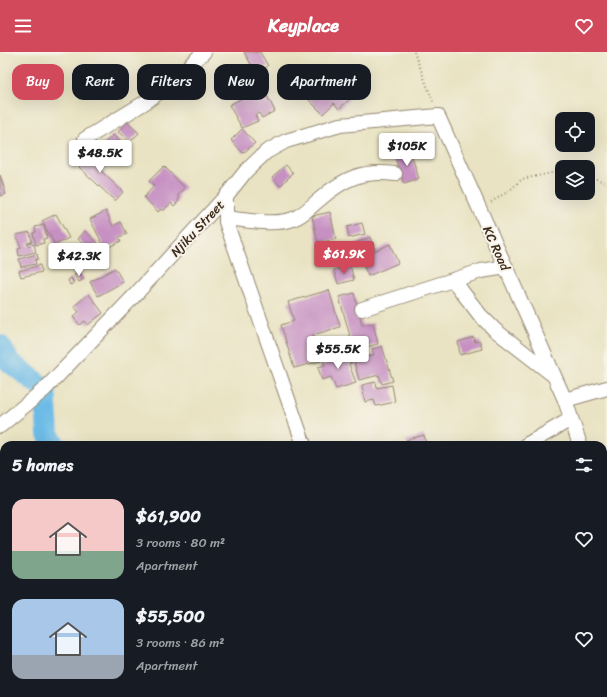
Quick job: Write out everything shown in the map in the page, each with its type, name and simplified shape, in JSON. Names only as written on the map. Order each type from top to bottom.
[{"type":"street","points":[[85,139],[144,104],[168,86],[204,52]]},
{"type":"street","name":"Njiku Street","points":[[0,426],[45,389],[226,196],[246,171],[266,152],[286,141],[340,125],[438,116]]},
{"type":"street","name":"KC Road","points":[[438,116],[565,400],[579,441]]},
{"type":"street","points":[[226,218],[277,222],[293,219],[307,211],[342,182],[354,176],[381,172],[395,174]]},
{"type":"street","points":[[226,196],[226,218],[231,238],[303,441]]},
{"type":"street","points":[[362,309],[481,271],[506,267]]},
{"type":"street","points":[[453,280],[480,315],[495,330],[554,375]]},
{"type":"street","points":[[565,400],[607,388]]},
{"type":"street","points":[[533,441],[571,419]]},
{"type":"path","points":[[414,52],[438,116]]},
{"type":"path","points":[[480,209],[509,190],[522,178],[555,172]]},
{"type":"path","points":[[595,179],[607,184]]},
{"type":"building","points":[[244,52],[260,52],[267,64],[251,64]]},
{"type":"building","points":[[239,100],[269,100],[275,111],[262,118],[259,113],[255,115],[258,121],[242,128],[229,105]]},
{"type":"building","points":[[309,100],[349,100],[339,109],[334,103],[323,114]]},
{"type":"building","points":[[127,122],[139,133],[130,142],[118,132]]},
{"type":"building","points":[[242,129],[255,143],[243,153],[231,140]]},
{"type":"building","points":[[113,135],[122,144],[109,156],[100,147]]},
{"type":"building","points":[[96,149],[109,161],[100,170],[123,192],[115,201],[79,167]]},
{"type":"building","points":[[410,150],[419,179],[404,184],[394,155]]},
{"type":"building","points":[[286,165],[293,173],[280,186],[272,177]]},
{"type":"building","points":[[164,166],[185,188],[178,195],[180,197],[178,199],[179,201],[174,206],[171,203],[163,211],[161,209],[158,212],[144,197],[154,186],[149,181]]},
{"type":"building","points":[[0,175],[6,194],[0,196]]},
{"type":"building","points":[[106,211],[113,226],[121,222],[127,234],[119,237],[121,241],[105,249],[90,219]]},
{"type":"building","points":[[330,212],[336,239],[318,243],[312,216]]},
{"type":"building","points":[[56,214],[69,238],[55,245],[42,221]]},
{"type":"building","points":[[362,223],[365,234],[349,238],[347,227]]},
{"type":"building","points":[[44,225],[47,238],[43,239],[44,243],[36,245],[33,233],[36,232],[35,227]]},
{"type":"building","points":[[85,231],[98,243],[91,251],[78,239]]},
{"type":"building","points":[[30,232],[32,242],[27,243],[28,246],[34,244],[36,252],[19,256],[18,249],[21,248],[16,235]]},
{"type":"building","points":[[370,237],[375,251],[390,244],[398,263],[368,276],[362,262],[353,266],[345,248]]},
{"type":"building","points":[[37,254],[38,259],[35,260],[36,264],[21,267],[19,259]]},
{"type":"building","points":[[40,265],[42,272],[21,277],[19,271]]},
{"type":"building","points":[[350,265],[354,280],[338,284],[334,270]]},
{"type":"building","points":[[115,268],[123,282],[98,296],[90,282]]},
{"type":"building","points":[[79,272],[84,279],[79,282],[74,275]]},
{"type":"building","points":[[71,278],[74,283],[70,285],[68,280]]},
{"type":"building","points":[[329,290],[340,327],[313,335],[321,361],[294,368],[281,325],[294,321],[288,302]]},
{"type":"building","points":[[354,293],[362,325],[373,323],[378,344],[354,350],[339,297]]},
{"type":"building","points":[[89,294],[103,313],[88,325],[85,321],[80,325],[73,317],[79,312],[74,306]]},
{"type":"building","points":[[474,337],[475,342],[480,341],[482,349],[460,355],[458,342]]},
{"type":"building","points":[[382,346],[393,381],[382,384],[379,375],[359,380],[354,361],[374,355],[372,349]]},
{"type":"building","points":[[348,350],[352,363],[349,364],[356,383],[336,389],[331,377],[322,380],[318,367],[325,365],[323,358]]},
{"type":"building","points":[[376,382],[377,388],[392,385],[395,402],[376,406],[374,400],[365,402],[362,385]]},
{"type":"building","points":[[424,435],[425,441],[406,441]]},
{"type":"waterway","points":[[0,346],[10,362],[45,389],[48,434],[52,441]]}]
